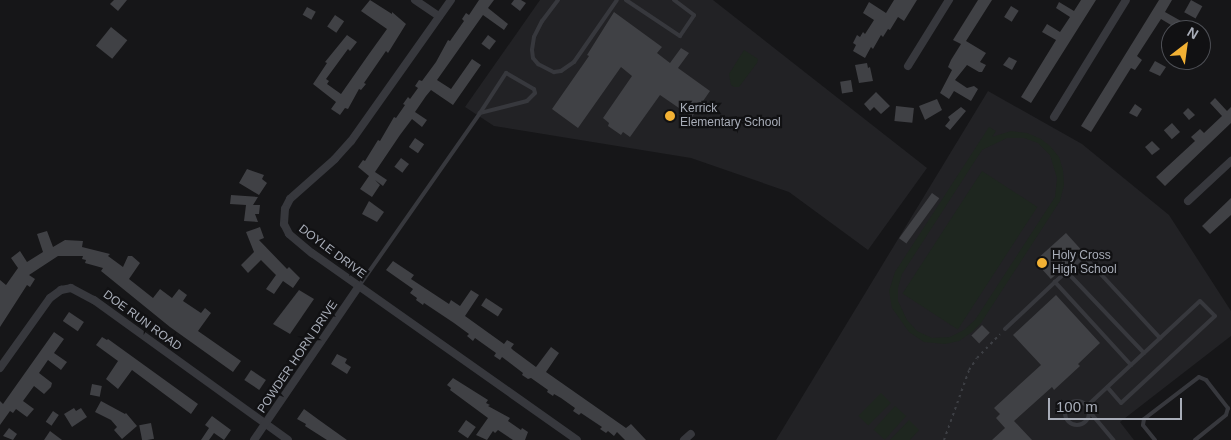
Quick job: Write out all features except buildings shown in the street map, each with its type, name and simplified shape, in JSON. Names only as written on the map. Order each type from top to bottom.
[{"type":"street","points":[[415,0],[439,16]]},
{"type":"street","name":"DOYLE DRIVE","points":[[451,0],[351,141],[335,159],[294,195],[285,209],[284,224],[289,234],[577,440]]},
{"type":"street","points":[[908,66],[949,0]]},
{"type":"street","points":[[1054,117],[1126,0]]},
{"type":"street","points":[[1188,201],[1231,160]]},
{"type":"street","name":"POWDER HORN DRIVE","points":[[254,440],[360,286]]},
{"type":"street","name":"DOE RUN ROAD","points":[[0,368],[50,298],[61,290],[71,288],[80,291],[94,300],[288,440]]},
{"type":"street","points":[[684,440],[691,434]]},
{"type":"lane","points":[[558,0],[542,21],[534,37],[532,50],[533,58],[538,64],[554,72],[562,71],[574,62],[616,0]]},
{"type":"lane","points":[[626,0],[680,36],[694,15],[674,0]]},
{"type":"lane","points":[[360,286],[506,73],[535,91],[527,101],[480,113]]},
{"type":"lane","points":[[1005,329],[1084,256],[1160,338]]},
{"type":"lane","points":[[1066,272],[1144,353]]},
{"type":"lane","points":[[1055,282],[1131,365]]},
{"type":"lane","points":[[1107,387],[1122,403],[1215,316],[1200,301],[1107,387],[1088,408],[1087,419],[1080,424],[1071,423],[1066,416],[1067,407],[1074,401],[1079,401],[1088,408],[1113,440]]},
{"type":"lane","points":[[1155,440],[1143,425],[1144,419],[1199,377],[1206,380],[1228,408],[1226,415],[1195,440]]},
{"type":"path","points":[[944,440],[969,370],[977,358],[1005,329]]},
{"type":"shaded area","name":"Kerrick Elementary School","points":[[540,0],[713,0],[927,168],[868,250],[789,192],[691,158],[494,126],[465,107]]},
{"type":"shaded area","points":[[744,50],[758,59],[757,63],[739,87],[734,87],[731,85],[729,74]]},
{"type":"shaded area","name":"Holy Cross High School","points":[[988,91],[1082,144],[1169,215],[1231,311],[1231,336],[1120,422],[1134,440],[776,440]]},
{"type":"shaded area","points":[[989,127],[996,131],[992,137],[1011,131],[1027,133],[1041,139],[1059,157],[1063,170],[1064,185],[1060,201],[981,323],[972,332],[959,341],[945,344],[924,342],[909,332],[892,308],[889,291],[895,272]],"holes":[[[1007,138],[1024,138],[1038,143],[1050,155],[1057,178],[1055,197],[975,320],[964,330],[950,337],[932,338],[917,331],[907,320],[898,301],[898,288],[902,274],[982,150]]]},
{"type":"shaded area","points":[[982,171],[1037,207],[958,329],[902,293]]},
{"type":"shaded area","points":[[881,393],[891,403],[868,426],[858,416]]},
{"type":"shaded area","points":[[895,406],[906,416],[885,440],[874,430]]},
{"type":"shaded area","points":[[909,420],[919,430],[910,440],[890,440]]},
{"type":"place","name":"Kerrick Elementary School","points":[[670,116]]},
{"type":"place","name":"Holy Cross High School","points":[[1042,263]]}]
